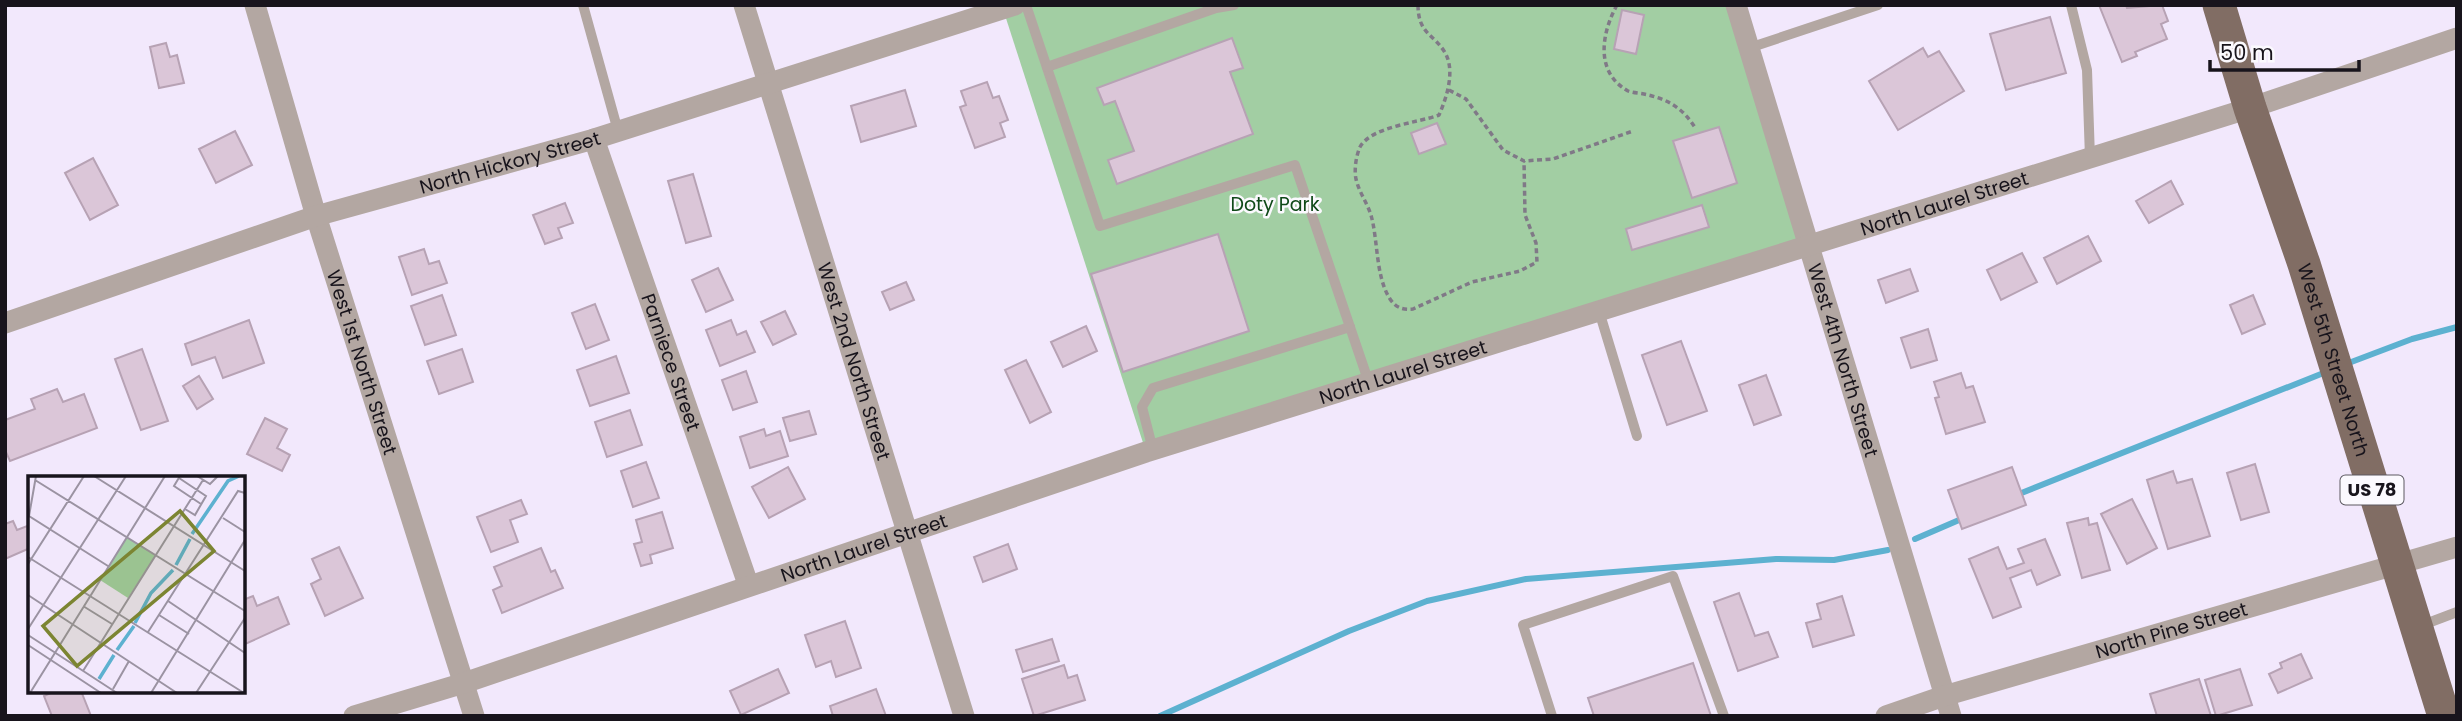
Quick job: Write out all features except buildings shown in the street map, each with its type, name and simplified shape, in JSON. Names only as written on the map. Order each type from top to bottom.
[{"type":"main road","name":"West 5th Street North","points":[[2219,5],[2250,108],[2304,264],[2444,716]]},
{"type":"street","name":"West 1st North Street","points":[[255,5],[316,216],[474,716]]},
{"type":"street","name":"West 2nd North Street","points":[[744,5],[766,84],[964,716]]},
{"type":"street","name":"North Hickory Street","points":[[5,323],[316,216],[594,139],[1014,5]]},
{"type":"street","name":"West 4th North Street","points":[[1736,5],[1947,706]]},
{"type":"street","name":"North Laurel Street","points":[[354,716],[464,683],[748,584],[908,534],[1153,450],[2250,108],[2457,38]]},
{"type":"street","name":"Parniece Street","points":[[594,139],[748,584]]},
{"type":"street","name":"North Pine Street","points":[[1886,716],[1947,706],[2395,564],[2457,547]]},
{"type":"lane","points":[[583,5],[618,131]]},
{"type":"lane","points":[[1026,5],[1100,226],[1295,165],[1369,383]]},
{"type":"lane","points":[[1047,67],[1216,8],[1234,5]]},
{"type":"lane","points":[[1749,48],[1878,5]]},
{"type":"lane","points":[[2071,5],[2087,70],[2090,158]]},
{"type":"lane","points":[[1599,311],[1637,436]]},
{"type":"lane","points":[[1153,450],[1142,407],[1153,388],[1350,327]]},
{"type":"lane","points":[[1552,716],[1523,625],[1673,576],[1724,716]]},
{"type":"lane","points":[[2415,627],[2457,612]]},
{"type":"path","points":[[1418,5],[1427,36],[1444,51],[1449,90],[1439,115],[1418,123],[1391,127],[1374,135],[1361,145],[1357,156],[1356,179],[1372,218],[1384,282],[1395,305],[1404,310],[1413,309],[1472,282],[1520,271],[1537,262],[1536,243],[1525,215],[1524,160]]},
{"type":"path","points":[[1617,5],[1604,30],[1602,44],[1612,73],[1630,92],[1663,99],[1677,106],[1696,128]]},
{"type":"path","points":[[1449,90],[1466,99],[1503,150],[1524,160],[1553,159],[1633,131]]},
{"type":"green space","name":"Doty Park","points":[[1015,5],[1735,5],[1810,245],[1146,452],[1003,9]]},
{"type":"waterway","points":[[2346,364],[2412,339],[2457,327]]},
{"type":"waterway","points":[[2014,496],[2326,372]]},
{"type":"waterway","points":[[1915,539],[1966,517]]},
{"type":"waterway","points":[[1160,716],[1349,631],[1427,601],[1526,579],[1776,559],[1834,560],[1888,550]]}]
